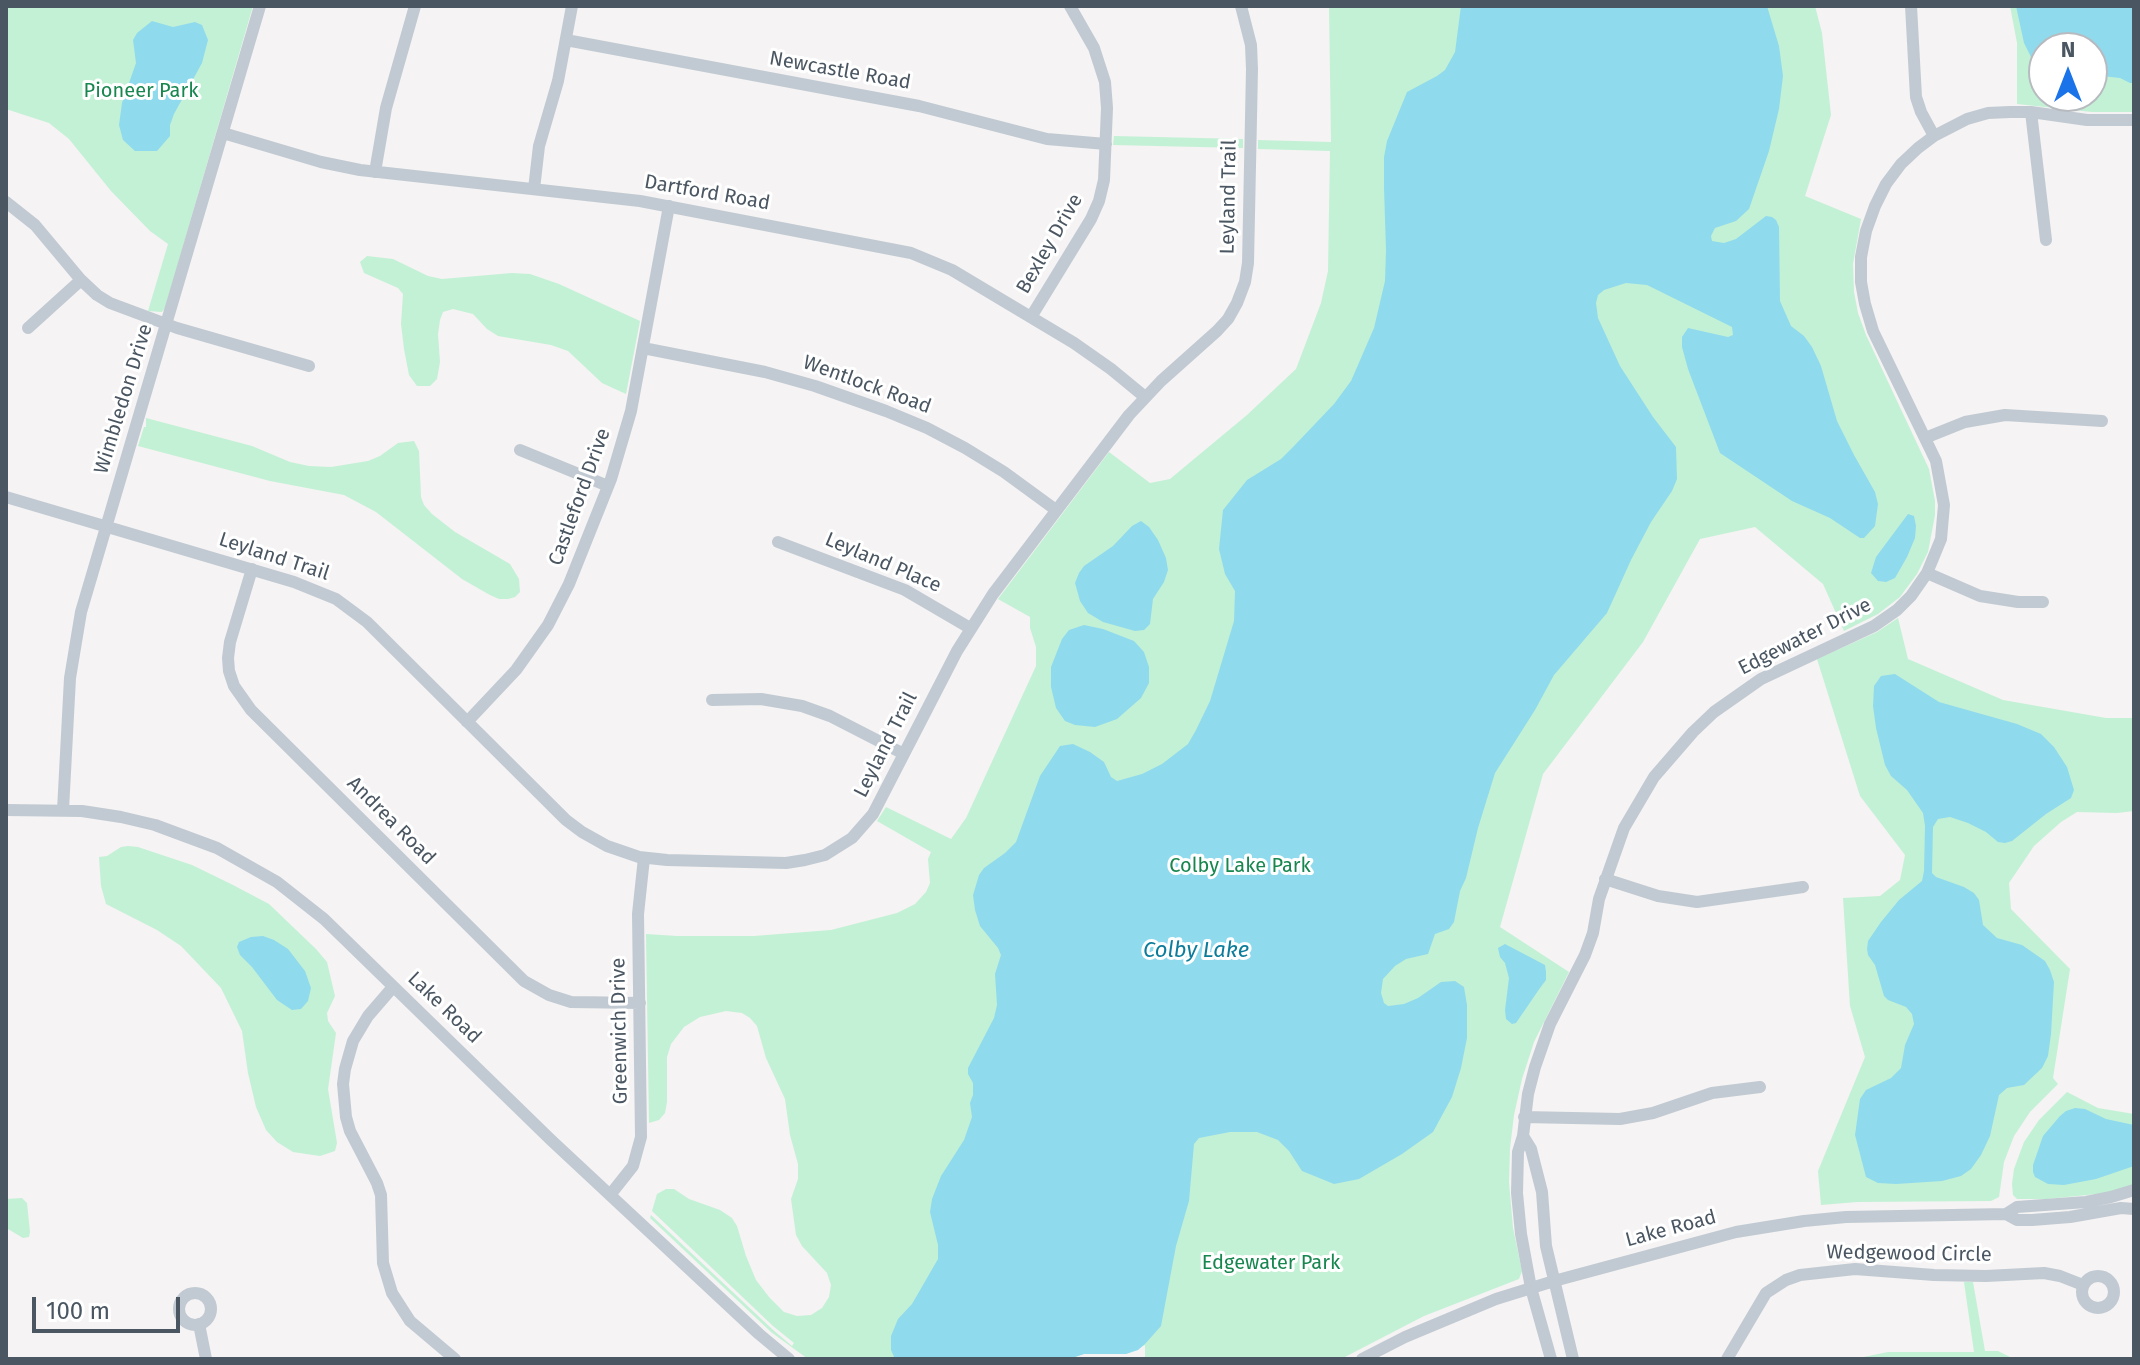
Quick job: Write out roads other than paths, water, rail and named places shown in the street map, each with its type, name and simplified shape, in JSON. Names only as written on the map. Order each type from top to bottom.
[{"type":"street","name":"Wimbledon Drive","points":[[63,810],[69,688],[81,612],[260,6]]},
{"type":"street","points":[[375,172],[386,108],[415,6]]},
{"type":"street","points":[[534,189],[539,146],[558,81],[572,6]]},
{"type":"street","name":"Bexley Drive","points":[[1031,317],[1091,219],[1104,180],[1107,98],[1102,71],[1091,42],[1070,6]]},
{"type":"street","name":"Leyland Trail","points":[[6,497],[320,591],[367,622],[559,814],[576,828],[613,848],[644,858],[676,861],[786,863],[825,855],[847,842],[869,820],[970,628],[1056,510],[1145,397],[1225,323],[1237,303],[1246,278],[1252,69],[1250,41],[1241,6]]},
{"type":"street","points":[[1911,6],[1916,97],[1934,136]]},
{"type":"street","name":"Newcastle Road","points":[[566,40],[929,107],[1047,139],[1106,144]]},
{"type":"street","points":[[2031,112],[2046,240]]},
{"type":"street","name":"Edgewater Drive","points":[[1551,1359],[1531,1288],[1521,1234],[1517,1193],[1518,1152],[1538,1057],[1550,1024],[1585,955],[1605,879],[1624,828],[1672,754],[1714,712],[1761,679],[1888,617],[1903,605],[1927,573],[1941,539],[1944,505],[1936,461],[1873,331],[1861,282],[1861,257],[1875,206],[1901,164],[1934,136],[1967,119],[1988,113],[2031,112],[2087,120],[2134,120]]},
{"type":"street","name":"Dartford Road","points":[[223,133],[321,162],[375,172],[617,198],[918,255],[952,270],[1095,357],[1145,397]]},
{"type":"street","points":[[6,202],[35,225],[81,280],[110,303],[167,324],[309,366]]},
{"type":"street","name":"Castleford Drive","points":[[467,722],[516,670],[548,625],[563,598],[608,486],[626,432],[669,206]]},
{"type":"street","points":[[28,328],[81,280]]},
{"type":"street","name":"Wentlock Road","points":[[643,348],[774,374],[886,411],[965,448],[1056,510]]},
{"type":"street","points":[[1925,438],[1965,422],[2005,415],[2102,421]]},
{"type":"street","points":[[520,450],[608,486]]},
{"type":"street","name":"Leyland Place","points":[[778,542],[898,587],[970,628]]},
{"type":"street","name":"Andrea Road","points":[[252,569],[228,658],[234,686],[251,710],[524,981],[571,1002],[640,1003]]},
{"type":"street","points":[[1927,573],[1980,596],[2043,602]]},
{"type":"street","points":[[712,700],[761,699],[802,706],[830,716],[904,754]]},
{"type":"street","name":"Lake Road","points":[[6,810],[107,814],[155,825],[240,859],[277,882],[304,901],[610,1195],[789,1359]]},
{"type":"street","name":"Greenwich Drive","points":[[610,1195],[633,1166],[640,1143],[638,904],[644,858]]},
{"type":"street","points":[[1605,879],[1658,896],[1697,902],[1803,887]]},
{"type":"street","points":[[393,987],[368,1016],[353,1041],[343,1084],[346,1117],[381,1195],[383,1263],[392,1293],[410,1321],[455,1359]]},
{"type":"street","points":[[1524,1117],[1620,1119],[1653,1113],[1712,1093],[1760,1087]]},
{"type":"street","name":"Edgewater Drive","points":[[1523,1136],[1531,1149],[1542,1192],[1546,1246],[1573,1359]]},
{"type":"street","name":"Lake Road","points":[[2006,1214],[2017,1207],[2086,1202],[2134,1190]]},
{"type":"street","name":"Lake Road","points":[[1362,1359],[1434,1324],[1531,1288],[1696,1242],[1771,1226],[1846,1217],[2006,1214],[2017,1220],[2048,1220],[2121,1208],[2134,1209]]},
{"type":"street","name":"Wedgewood Circle","points":[[1727,1359],[1766,1293],[1800,1275],[1855,1269],[1955,1276],[2044,1273],[2083,1285]]},
{"type":"street","points":[[199,1324],[206,1359]]},
{"type":"water","name":"Colby Lake","points":[[1461,6],[1767,6],[1779,46],[1783,76],[1779,109],[1769,151],[1749,209],[1736,221],[1715,228],[1712,241],[1724,243],[1736,239],[1766,216],[1776,220],[1779,227],[1780,301],[1791,326],[1812,347],[1821,366],[1837,421],[1875,492],[1878,504],[1875,526],[1864,538],[1860,538],[1830,518],[1792,501],[1720,453],[1688,369],[1682,337],[1688,328],[1728,337],[1733,335],[1732,327],[1647,285],[1626,283],[1598,295],[1598,318],[1620,366],[1676,447],[1677,479],[1631,560],[1607,613],[1554,675],[1495,773],[1460,891],[1454,922],[1449,929],[1435,934],[1428,954],[1406,959],[1383,979],[1381,993],[1388,1006],[1418,998],[1441,982],[1455,981],[1464,987],[1467,1038],[1461,1068],[1452,1097],[1433,1132],[1359,1179],[1334,1184],[1302,1171],[1278,1140],[1257,1132],[1230,1132],[1199,1138],[1194,1144],[1189,1201],[1176,1246],[1161,1326],[1138,1350],[1126,1354],[1084,1354],[1069,1359],[895,1359],[891,1336],[898,1319],[912,1304],[938,1259],[930,1212],[932,1199],[941,1176],[964,1140],[972,1117],[970,1103],[973,1083],[968,1068],[994,1018],[997,1005],[995,974],[1001,955],[980,926],[975,910],[973,895],[979,875],[1016,842],[1040,776],[1060,746],[1073,744],[1090,752],[1104,762],[1111,777],[1117,781],[1162,764],[1188,744],[1196,730],[1210,701],[1234,621],[1235,591],[1225,574],[1219,549],[1223,510],[1247,480],[1281,459],[1294,446],[1351,381],[1374,328],[1385,281],[1384,157],[1387,141],[1407,92],[1445,70],[1455,52]]},
{"type":"water","points":[[2016,6],[2134,6],[2134,83],[2108,77],[2108,32],[2028,32],[2028,51]]},
{"type":"water","points":[[152,21],[173,27],[195,22],[202,25],[208,40],[202,63],[174,114],[170,136],[157,151],[135,151],[123,140],[119,125],[122,103],[136,63],[133,40]]},
{"type":"water","points":[[1908,514],[1914,516],[1916,526],[1907,557],[1895,578],[1878,581],[1871,573],[1876,557]]},
{"type":"water","points":[[1141,521],[1158,540],[1168,570],[1153,599],[1150,624],[1144,630],[1135,631],[1103,622],[1088,613],[1080,601],[1075,583],[1084,566]]},
{"type":"water","points":[[1084,625],[1134,641],[1144,652],[1149,667],[1149,683],[1141,698],[1117,719],[1095,727],[1065,721],[1056,708],[1051,687],[1051,667],[1062,639],[1069,630]]},
{"type":"water","points":[[1895,674],[1939,702],[2041,734],[2067,767],[2074,790],[2071,798],[2005,843],[1950,817],[1938,819],[1933,827],[1932,873],[1974,893],[1979,900],[1983,925],[1997,938],[2022,945],[2045,961],[2054,982],[2051,1034],[2048,1056],[2042,1068],[2024,1085],[2007,1088],[1999,1095],[1990,1136],[1971,1169],[1961,1176],[1942,1181],[1896,1184],[1878,1183],[1866,1177],[1855,1135],[1860,1099],[1866,1090],[1891,1078],[1901,1068],[1905,1045],[1914,1024],[1912,1014],[1906,1007],[1884,996],[1867,949],[1868,941],[1881,922],[1899,900],[1922,881],[1924,871],[1923,813],[1907,790],[1891,776],[1885,765],[1876,728],[1874,686],[1881,676]]},
{"type":"water","points":[[263,936],[288,949],[305,971],[311,988],[308,1001],[301,1009],[292,1010],[277,1000],[240,955],[239,942]]},
{"type":"water","points":[[1505,944],[1545,965],[1546,972],[1546,980],[1516,1023],[1512,1024],[1506,1019],[1505,1010],[1509,978],[1498,948]]},
{"type":"water","points":[[2075,1108],[2134,1125],[2134,1166],[2096,1179],[2064,1185],[2048,1184],[2035,1177],[2033,1165],[2043,1136],[2060,1116]]},
{"type":"park label","name":"Pioneer Park","points":[[141,91]]},
{"type":"park label","name":"Colby Lake Park","points":[[1240,866]]},
{"type":"park label","name":"Edgewater Park","points":[[1271,1263]]}]
